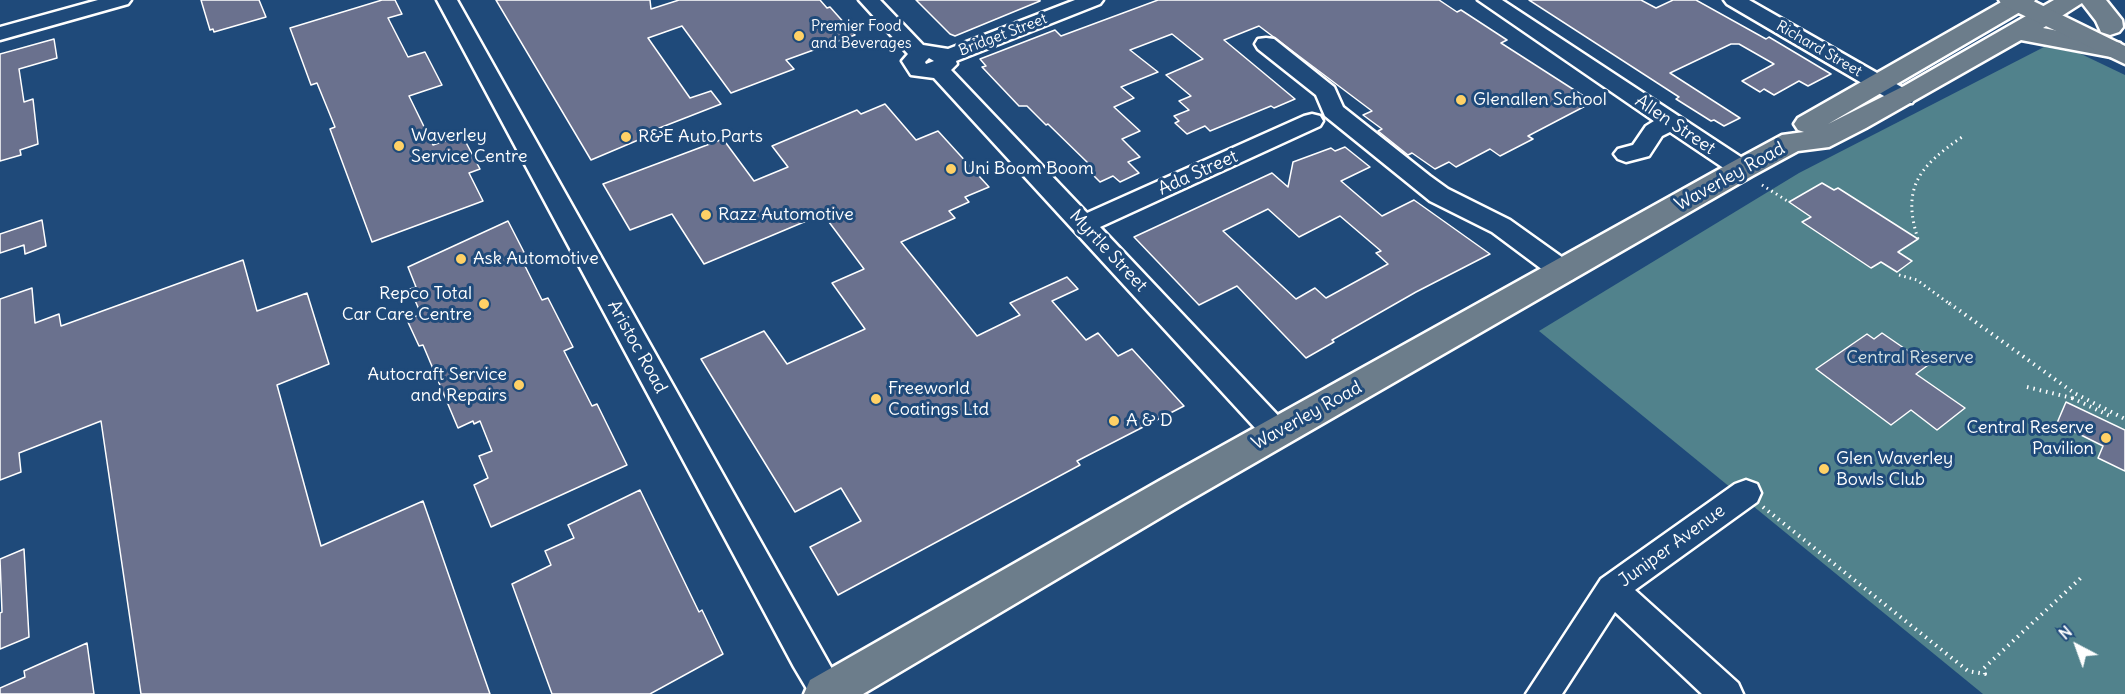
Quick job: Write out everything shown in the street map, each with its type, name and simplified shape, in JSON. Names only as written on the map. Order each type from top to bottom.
[{"type":"main road","points":[[2092,0],[2109,20],[2118,42]]},
{"type":"main road","name":"Waverley Road","points":[[827,693],[1277,433],[1564,272],[1752,177],[1792,142],[1797,130],[1878,83],[1987,9],[2017,1]]},
{"type":"main road","points":[[2017,1],[2058,5],[2118,42]]},
{"type":"main road","name":"Waverley Road","points":[[1792,142],[1819,140],[1904,98],[2058,5]]},
{"type":"main road","points":[[2016,32],[2061,38],[2084,45],[2118,42]]},
{"type":"street","points":[[0,34],[121,0]]},
{"type":"street","name":"Aristoc Road","points":[[447,0],[827,693]]},
{"type":"street","points":[[868,0],[920,53],[936,51],[942,63]]},
{"type":"street","name":"Bridget Street","points":[[942,63],[1093,0]]},
{"type":"street","name":"Allen Street","points":[[1488,0],[1752,177]]},
{"type":"street","name":"Richard Street","points":[[1734,0],[1904,98]]},
{"type":"street","points":[[1266,44],[1326,92],[1333,111],[1422,182],[1439,195],[1501,226],[1564,272]]},
{"type":"street","name":"Myrtle Street","points":[[942,63],[1083,225],[1277,433]]},
{"type":"street","name":"Ada Street","points":[[1083,225],[1312,121]]},
{"type":"street","points":[[1626,154],[1641,151],[1654,131],[1671,122]]},
{"type":"street","name":"Juniper Avenue","points":[[1543,694],[1612,589],[1746,493]]},
{"type":"street","points":[[1612,589],[1726,694]]},
{"type":"path","points":[[1918,239],[1912,224],[1909,202],[1916,179],[1932,157],[1962,137]]},
{"type":"path","points":[[1752,177],[1789,202]]},
{"type":"path","points":[[1899,275],[1917,280],[2073,395],[2110,416],[2109,419]]},
{"type":"path","points":[[2027,387],[2073,395],[2125,419]]},
{"type":"path","points":[[1746,493],[1968,671],[1985,674],[1984,668],[2084,575]]},
{"type":"green space","name":"Central Reserve","points":[[2044,47],[2079,53],[2125,75],[2125,694],[1983,694],[1539,331],[1799,173]]},
{"type":"building","points":[[201,0],[259,0],[266,17],[214,32],[213,29],[210,30]]},
{"type":"building","points":[[382,0],[395,0],[402,14],[388,18],[408,57],[425,52],[442,85],[409,96],[433,145],[462,135],[480,169],[469,173],[483,201],[372,242],[330,129],[335,127],[317,83],[311,85],[290,28]]},
{"type":"building","points":[[496,0],[650,0],[651,9],[679,0],[820,0],[827,8],[830,7],[855,35],[786,60],[794,69],[731,93],[682,26],[648,38],[690,98],[711,91],[721,104],[644,134],[643,138],[591,160]]},
{"type":"building","points":[[916,0],[1040,1],[955,36],[950,34]]},
{"type":"building","points":[[1158,0],[1439,0],[1457,12],[1461,10],[1507,40],[1501,43],[1593,102],[1528,136],[1533,139],[1500,156],[1490,149],[1456,167],[1449,162],[1435,169],[1412,153],[1408,155],[1378,131],[1382,129],[1363,115],[1372,111],[1259,26],[1224,40],[1295,99],[1274,108],[1271,106],[1210,131],[1205,126],[1187,134],[1175,123],[1179,121],[1174,116],[1189,110],[1179,101],[1191,96],[1166,75],[1203,59],[1172,34],[1130,50],[1158,72],[1121,87],[1134,98],[1114,107],[1140,131],[1122,139],[1140,157],[1128,162],[1139,173],[1120,182],[1113,176],[1100,182],[1084,166],[1089,164],[1048,124],[1046,125],[1027,106],[1019,106],[982,67],[986,66],[980,59],[1055,30],[1061,36]]},
{"type":"building","points":[[1529,0],[1641,0],[1656,8],[1673,0],[1696,0],[1766,39],[1769,37],[1831,74],[1808,86],[1799,81],[1774,95],[1764,89],[1760,92],[1742,81],[1774,64],[1739,44],[1731,44],[1670,73],[1740,118],[1724,126],[1714,120],[1711,121],[1676,99],[1679,97]]},
{"type":"building","points":[[54,39],[57,58],[19,69],[24,102],[33,99],[38,144],[20,150],[21,155],[0,161],[0,54]]},
{"type":"building","points":[[885,104],[916,140],[938,131],[989,187],[965,197],[969,202],[949,211],[955,218],[901,242],[977,336],[1020,315],[1010,303],[1067,277],[1078,289],[1052,301],[1086,340],[1098,333],[1118,356],[1132,349],[1184,406],[1077,461],[1080,465],[838,595],[810,547],[861,521],[841,488],[795,512],[701,359],[764,331],[787,364],[865,329],[832,283],[864,269],[823,214],[704,264],[672,214],[630,230],[603,184],[723,139],[754,181],[788,167],[772,146],[857,110],[861,114]]},
{"type":"building","points":[[1345,147],[1370,167],[1341,181],[1382,216],[1414,200],[1490,254],[1416,292],[1332,340],[1334,342],[1306,358],[1237,286],[1199,305],[1134,237],[1272,173],[1288,187],[1293,162],[1331,148],[1335,151]],"holes":[[[1268,209],[1299,237],[1340,216],[1381,251],[1376,253],[1388,264],[1326,298],[1315,288],[1296,299],[1223,231]]]},
{"type":"building","points":[[1822,183],[1834,190],[1838,188],[1918,239],[1898,252],[1912,261],[1897,272],[1881,262],[1871,268],[1802,222],[1811,217],[1789,202]]},
{"type":"building","points":[[42,220],[46,246],[25,254],[24,245],[0,253],[0,234]]},
{"type":"building","points":[[508,221],[529,262],[524,264],[542,300],[548,298],[573,347],[564,351],[592,406],[597,404],[627,465],[491,527],[474,485],[488,478],[479,456],[492,451],[480,421],[474,424],[473,421],[458,428],[423,345],[419,346],[407,320],[421,314],[410,289],[416,287],[408,267]]},
{"type":"building","points":[[243,260],[257,311],[307,293],[329,364],[277,385],[321,546],[423,501],[490,694],[141,694],[101,421],[19,453],[21,472],[0,480],[0,299],[32,288],[35,323],[59,314],[61,326]]},
{"type":"building","points":[[1882,333],[1914,355],[1920,350],[1935,360],[1916,374],[1965,408],[1937,430],[1911,410],[1891,425],[1816,369],[1867,334],[1874,339]]},
{"type":"building","name":"Central Reserve Pavilion","points":[[2066,402],[2125,430],[2125,471],[2098,458],[2103,446],[2057,423]]},
{"type":"building","points":[[640,490],[699,612],[702,610],[723,654],[650,694],[552,694],[512,584],[551,565],[545,551],[574,538],[568,525]]},
{"type":"building","points":[[24,549],[29,637],[0,649],[0,613],[2,612],[0,559]]},
{"type":"building","points":[[87,643],[94,694],[0,694],[0,688],[25,677],[24,671]]},
{"type":"place","name":"Premier Food and Beverages","points":[[799,36]]},
{"type":"place","name":"Glenallen School","points":[[1461,100]]},
{"type":"place","name":"R&E Auto Parts","points":[[626,137]]},
{"type":"place","name":"Waverley Service Centre","points":[[399,146]]},
{"type":"place","name":"Uni Boom Boom","points":[[951,169]]},
{"type":"place","name":"Razz Automotive","points":[[706,215]]},
{"type":"place","name":"Ask Automotive","points":[[461,259]]},
{"type":"place","name":"Repco Total Car Care Centre","points":[[484,304]]},
{"type":"place","name":"Autocraft Service and Repairs","points":[[519,385]]},
{"type":"place","name":"Freeworld Coatings Ltd","points":[[876,399]]},
{"type":"place","name":"A & D","points":[[1114,421]]},
{"type":"place","name":"Central Reserve Pavilion","points":[[2106,438]]},
{"type":"place","name":"Glen Waverley Bowls Club","points":[[1824,469]]}]
